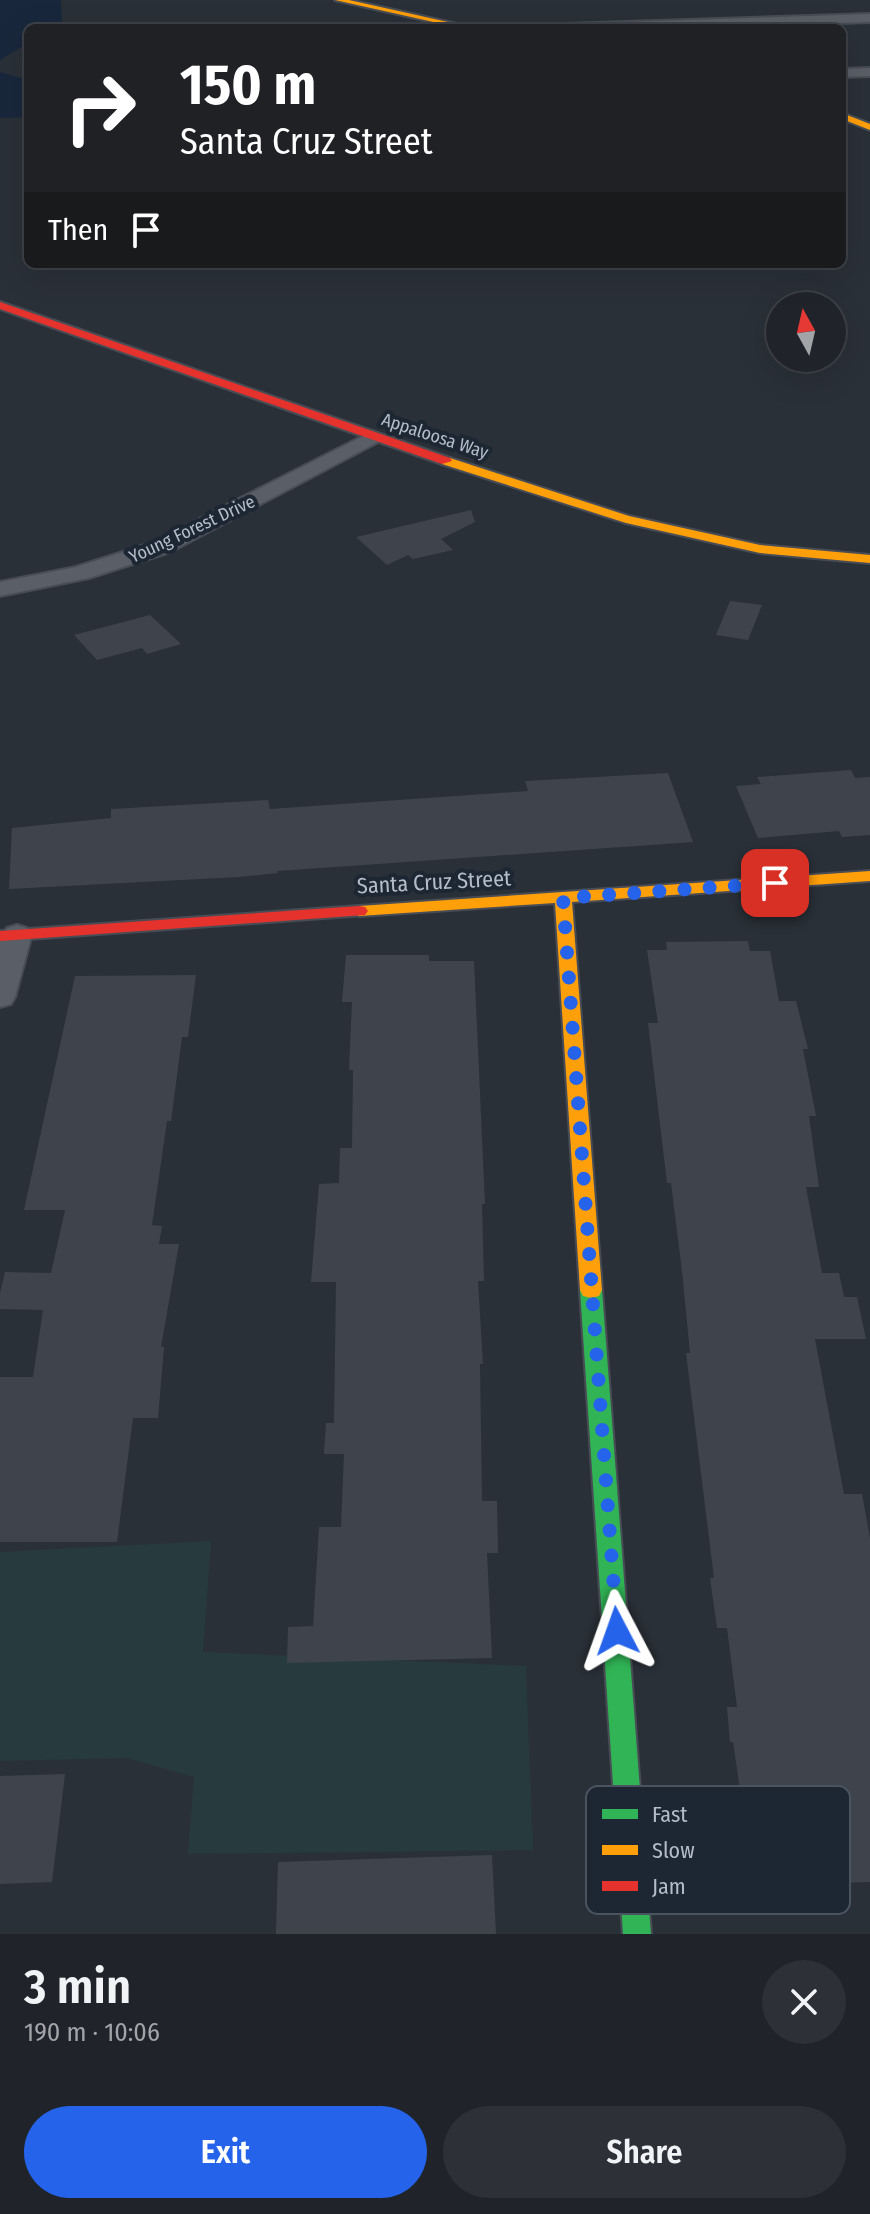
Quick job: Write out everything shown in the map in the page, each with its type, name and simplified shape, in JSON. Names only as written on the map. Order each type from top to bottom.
[{"type":"street","points":[[339,0],[452,24]]},
{"type":"street","points":[[687,24],[870,18]]},
{"type":"street","points":[[846,73],[870,72]]},
{"type":"street","points":[[846,118],[870,127]]},
{"type":"street","name":"Appaloosa Way","points":[[0,305],[373,437],[662,529],[760,549],[870,559]]},
{"type":"street","name":"Young Forest Drive","points":[[0,589],[81,573],[162,547],[373,437]]},
{"type":"street","name":"Santa Cruz Street","points":[[9,935],[870,876]]},
{"type":"street","points":[[563,898],[626,1786]]},
{"type":"street","points":[[0,997],[9,935]]},
{"type":"street","points":[[636,1914],[637,1934]]},
{"type":"green space","points":[[211,1541],[203,1652],[526,1666],[533,1850],[188,1854],[194,1777],[127,1758],[0,1761],[0,1552]]},
{"type":"water","points":[[0,0],[61,0],[62,24],[24,24],[24,45],[0,60]]},
{"type":"water","points":[[0,72],[24,79],[24,117],[0,118]]},
{"type":"building","points":[[471,510],[475,522],[441,539],[453,550],[413,559],[408,555],[387,565],[356,537]]},
{"type":"building","points":[[730,601],[762,605],[748,640],[716,635]]},
{"type":"building","points":[[150,615],[181,644],[147,654],[142,648],[97,660],[74,635]]},
{"type":"building","points":[[851,770],[855,778],[870,777],[870,835],[842,837],[839,831],[758,838],[736,786],[761,784],[757,777]]},
{"type":"building","points":[[668,773],[693,842],[277,871],[238,877],[9,889],[12,828],[111,818],[111,809],[268,800],[270,809],[528,791],[525,781]]},
{"type":"building","points":[[748,941],[750,951],[770,951],[779,1001],[796,1001],[808,1049],[803,1049],[816,1116],[809,1116],[819,1187],[806,1187],[822,1273],[839,1273],[844,1297],[857,1297],[866,1339],[815,1339],[844,1494],[862,1494],[870,1538],[870,1882],[850,1883],[850,1786],[739,1786],[733,1742],[730,1742],[727,1707],[737,1707],[727,1628],[717,1628],[710,1578],[714,1578],[686,1353],[690,1353],[682,1271],[671,1183],[667,1183],[648,1023],[658,1023],[647,950],[667,950],[666,942]]},
{"type":"building","points":[[346,955],[429,955],[429,961],[474,961],[485,1204],[482,1204],[484,1281],[478,1281],[483,1364],[480,1364],[482,1501],[497,1501],[498,1553],[487,1553],[492,1658],[287,1663],[288,1627],[313,1626],[319,1527],[341,1527],[344,1454],[324,1454],[326,1423],[334,1423],[336,1282],[311,1282],[319,1184],[339,1183],[340,1148],[352,1148],[353,1070],[349,1070],[352,1002],[342,1002]]},
{"type":"building","points":[[196,975],[188,1037],[182,1037],[171,1121],[167,1121],[152,1225],[162,1226],[159,1244],[179,1244],[161,1347],[164,1347],[158,1418],[133,1418],[117,1542],[0,1542],[0,1377],[33,1377],[43,1310],[0,1309],[0,1293],[5,1272],[51,1273],[65,1210],[24,1210],[75,976]]},
{"type":"building","points":[[65,1774],[52,1882],[0,1884],[0,1776]]},
{"type":"building","points":[[492,1855],[496,1934],[276,1934],[278,1862]]},
{"type":"traffic: fast","points":[[591,1290],[626,1786]]},
{"type":"traffic: fast","points":[[636,1914],[637,1934]]},
{"type":"traffic: slow","points":[[339,0],[452,24]]},
{"type":"traffic: slow","points":[[846,118],[870,127]]},
{"type":"traffic: slow","points":[[446,461],[626,519],[760,549],[870,559]]},
{"type":"traffic: slow","points":[[359,911],[870,876]]},
{"type":"traffic: slow","points":[[563,898],[591,1290]]},
{"type":"traffic: jam","points":[[0,305],[446,461]]},
{"type":"traffic: jam","points":[[0,936],[359,911]]},
{"type":"route","points":[[617,1631],[563,898],[775,883]]}]
